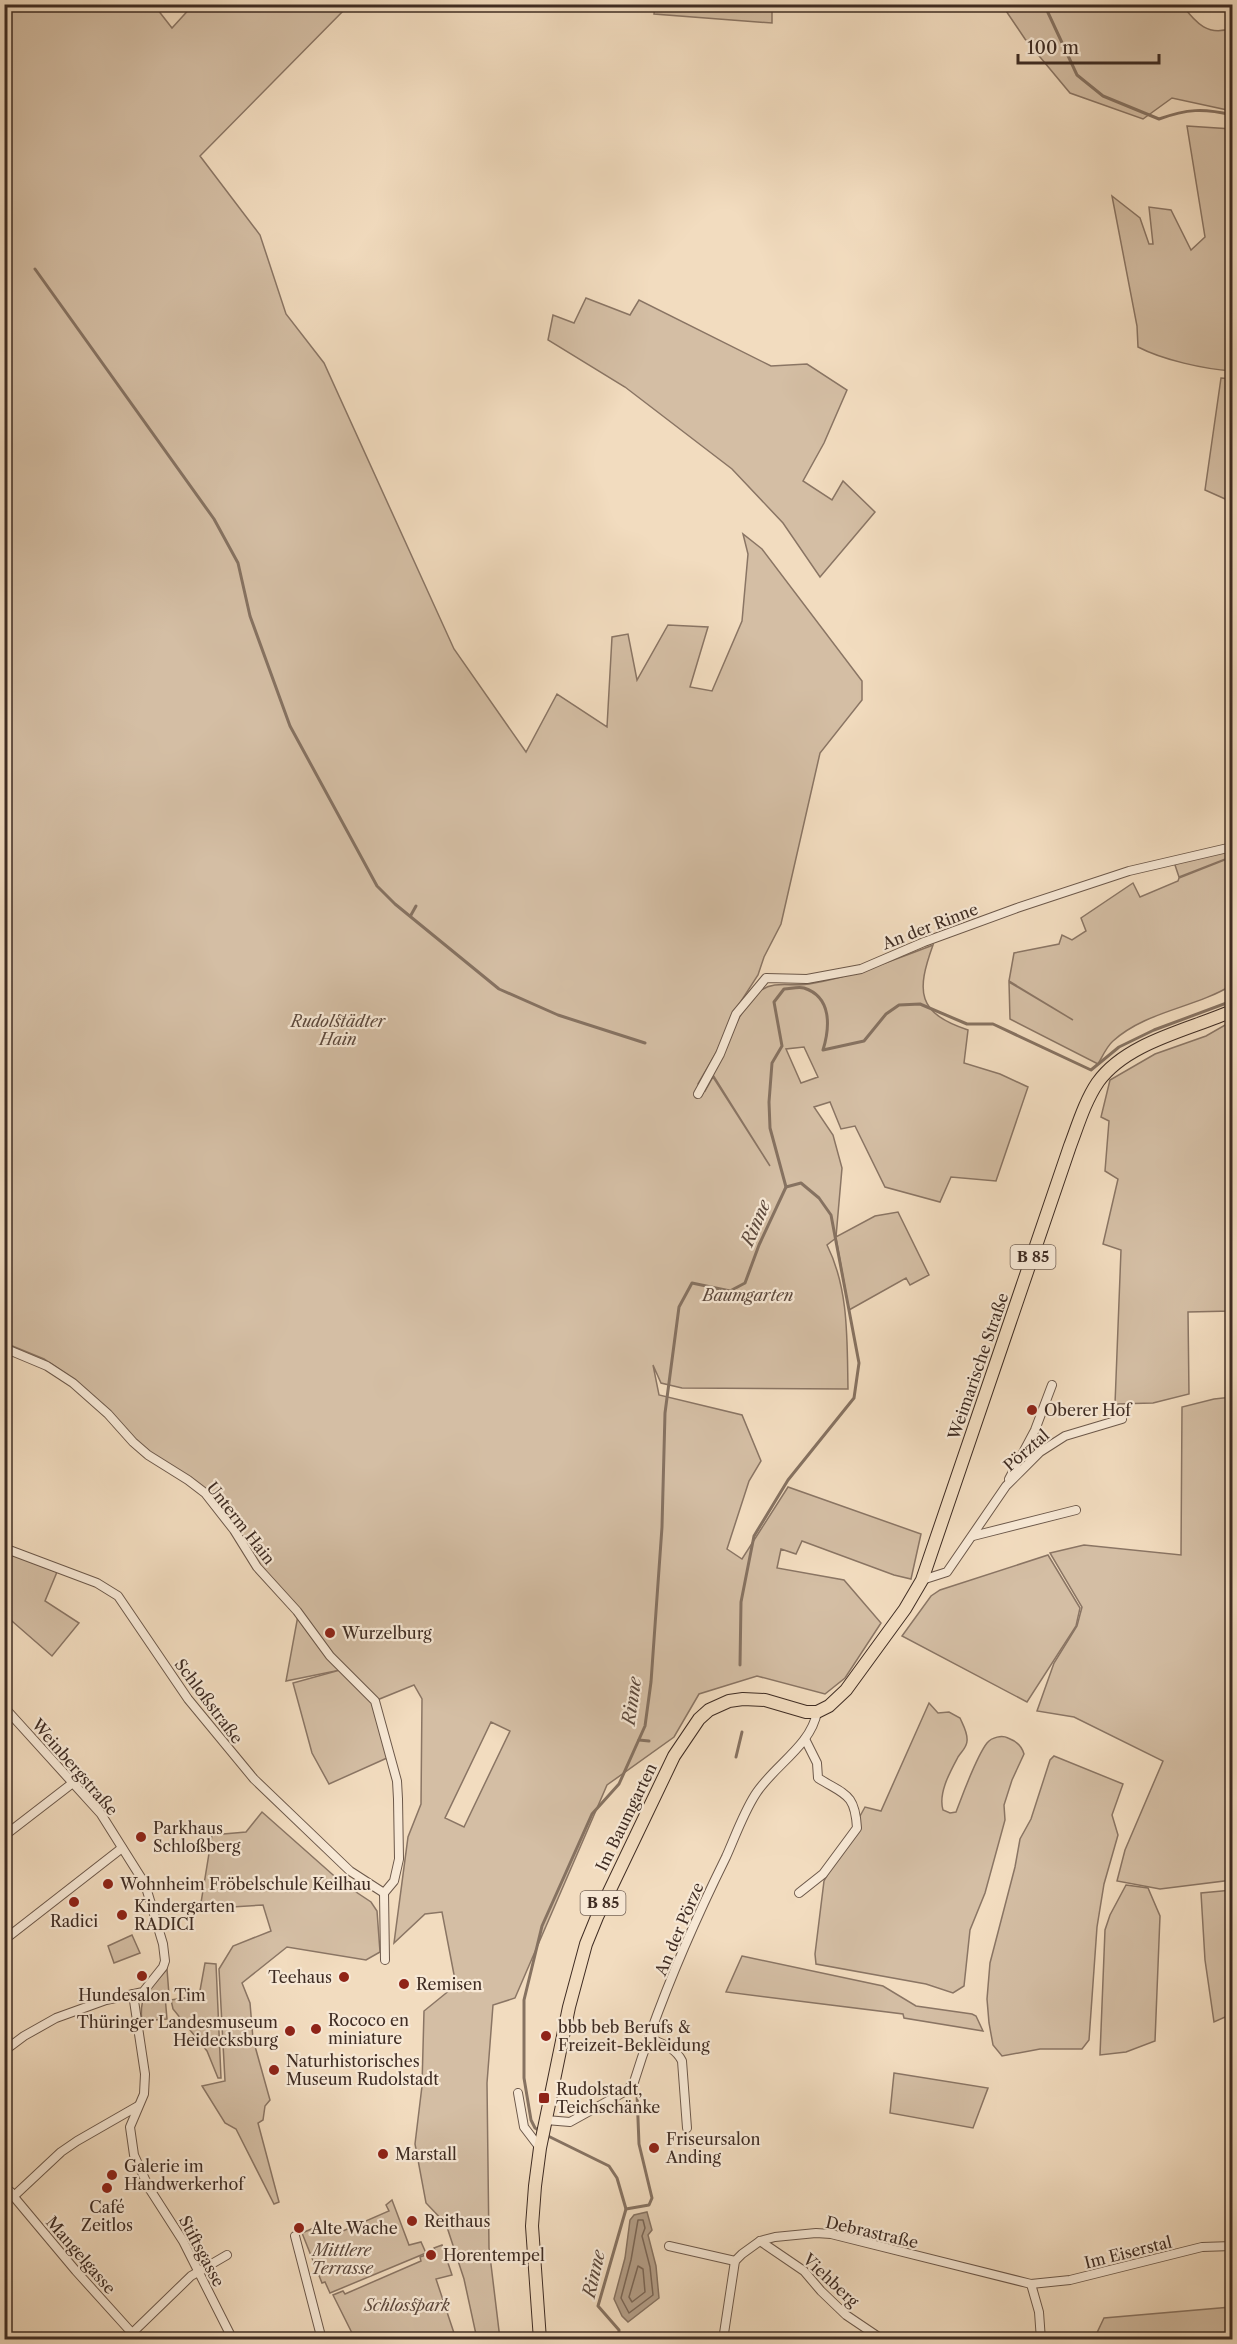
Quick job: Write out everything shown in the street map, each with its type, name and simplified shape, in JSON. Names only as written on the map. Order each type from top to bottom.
[{"type":"main road","name":"Weimarische Straße","points":[[817,1712],[829,1706],[846,1690],[905,1609],[922,1580],[1070,1146],[1088,1102],[1105,1074],[1132,1052],[1233,1011]]},
{"type":"main road","name":"Im Baumgarten","points":[[546,2122],[569,2007],[588,1939],[627,1851],[674,1756],[690,1729],[717,1705],[743,1699],[765,1700],[802,1712],[817,1712]]},
{"type":"main road","name":"B 85","points":[[540,2340],[532,2224],[541,2144],[546,2122]]},
{"type":"street","name":"An der Rinne","points":[[699,1094],[720,1054],[736,1014],[766,978],[807,979],[861,969],[924,942],[1029,904],[1130,871],[1233,847]]},
{"type":"street","name":"Unterm Hain","points":[[4,1348],[48,1366],[73,1383],[108,1414],[148,1455],[205,1493],[234,1530],[257,1567],[297,1611],[330,1656],[375,1701],[397,1780],[399,1799],[399,1859],[394,1881],[384,1893]]},
{"type":"street","points":[[1006,1486],[1035,1430],[1052,1386]]},
{"type":"street","name":"Pörztal","points":[[922,1580],[947,1572],[1006,1486],[1040,1452],[1065,1436],[1122,1419]]},
{"type":"street","points":[[973,1536],[1076,1510]]},
{"type":"street","name":"Schloßstraße","points":[[4,1548],[97,1583],[118,1596],[188,1699],[254,1779],[350,1871],[384,1893]]},
{"type":"street","name":"Weinbergstraße","points":[[4,1707],[101,1814],[122,1848]]},
{"type":"street","name":"An der Pörze","points":[[546,2122],[570,2122],[626,2091],[634,2082],[683,1948],[755,1794],[773,1771],[805,1739],[813,1727],[817,1712]]},
{"type":"street","points":[[799,1893],[823,1874],[857,1828],[855,1805],[850,1798],[818,1778],[817,1763],[805,1739]]},
{"type":"street","points":[[4,1836],[74,1782]]},
{"type":"street","points":[[4,1940],[122,1848],[145,1884],[163,1944],[165,1961],[163,1967],[143,1992],[106,2000],[56,2018],[24,2036],[4,2051]]},
{"type":"street","points":[[384,1893],[385,1960]]},
{"type":"street","name":"Stiftsgasse","points":[[133,1994],[145,2074],[144,2094],[130,2127],[131,2143],[140,2170],[183,2241],[233,2340]]},
{"type":"street","points":[[649,2038],[673,2049],[682,2061],[687,2128]]},
{"type":"street","points":[[518,2093],[524,2127],[541,2144]]},
{"type":"street","points":[[4,2200],[69,2146],[138,2106]]},
{"type":"street","name":"Mangelgasse","points":[[4,2185],[128,2336]]},
{"type":"street","name":"Debrastraße","points":[[735,2261],[760,2241],[792,2235],[831,2234],[1030,2284]]},
{"type":"street","points":[[295,2236],[322,2340]]},
{"type":"street","name":"Viehberg","points":[[760,2241],[804,2271],[846,2315],[883,2340]]},
{"type":"street","points":[[669,2246],[735,2261],[723,2340]]},
{"type":"street","name":"Im Eiserstal","points":[[1030,2284],[1070,2280],[1202,2247],[1233,2246]]},
{"type":"street","points":[[128,2336],[198,2271],[227,2255]]},
{"type":"street","points":[[1030,2284],[1039,2312],[1041,2340]]},
{"type":"green space","name":"Rudolstädter Hain","points":[[4,5],[154,5],[172,28],[193,5],[349,5],[200,156],[260,235],[286,314],[324,363],[454,649],[526,752],[557,694],[607,727],[612,637],[628,634],[637,680],[668,625],[708,627],[690,687],[712,691],[742,621],[748,554],[743,534],[762,549],[862,681],[862,700],[820,753],[781,924],[764,957],[758,975],[734,1012],[717,1051],[698,1084],[705,1091],[713,1077],[770,1166],[713,1075],[744,1009],[765,988],[777,985],[803,985],[841,977],[933,945],[924,976],[925,999],[930,1008],[939,1016],[968,1030],[964,1063],[1000,1074],[1028,1087],[996,1181],[951,1177],[940,1202],[885,1187],[855,1126],[841,1129],[830,1102],[814,1107],[833,1135],[842,1168],[836,1237],[875,1216],[898,1212],[929,1275],[910,1285],[906,1278],[849,1310],[836,1238],[827,1245],[843,1297],[847,1334],[848,1389],[682,1388],[661,1383],[653,1365],[659,1395],[742,1415],[761,1461],[749,1481],[727,1549],[742,1559],[788,1487],[921,1534],[911,1579],[894,1575],[802,1541],[796,1554],[781,1549],[777,1568],[844,1580],[881,1623],[845,1678],[825,1694],[757,1676],[699,1694],[674,1737],[607,1785],[515,1998],[493,2005],[487,2083],[489,2248],[500,2339],[477,2339],[464,2279],[446,2224],[426,2203],[415,2144],[422,2086],[424,2011],[456,1985],[442,1912],[425,1914],[394,1943],[408,1837],[421,1804],[422,1699],[414,1685],[377,1700],[345,1669],[286,1681],[299,1610],[258,1566],[206,1490],[141,1446],[94,1397],[68,1375],[44,1359],[5,1343]],"holes":[[[804,1047],[818,1077],[801,1083],[786,1049]],[[491,1722],[510,1731],[464,1827],[445,1818]]]},
{"type":"green space","points":[[655,5],[772,5],[772,23],[654,14]]},
{"type":"green space","points":[[1002,5],[1182,5],[1203,27],[1216,31],[1232,28],[1232,111],[1172,98],[1143,119],[1070,93],[1025,39]]},
{"type":"green space","points":[[1187,126],[1232,129],[1232,371],[1184,363],[1138,347],[1137,326],[1112,196],[1140,218],[1149,244],[1153,244],[1149,207],[1171,210],[1191,250],[1205,237]]},
{"type":"green space","points":[[586,298],[630,315],[639,300],[771,366],[807,364],[847,390],[824,443],[803,481],[832,500],[843,481],[875,512],[820,577],[783,523],[732,469],[625,387],[548,340],[553,315],[574,323]]},
{"type":"green space","points":[[1221,378],[1232,379],[1232,502],[1205,490]]},
{"type":"green space","points":[[1225,852],[1228,858],[1179,877],[1174,862]]},
{"type":"green space","points":[[1232,857],[1232,985],[1218,993],[1155,1016],[1126,1031],[1111,1043],[1098,1064],[1010,1019],[1009,982],[1073,1020],[1009,981],[1014,953],[1059,944],[1062,935],[1072,940],[1086,931],[1081,918],[1133,883],[1140,897],[1178,881],[1179,878]]},
{"type":"green space","points":[[1232,1021],[1232,1311],[1188,1312],[1189,1394],[1153,1403],[1115,1404],[1121,1250],[1103,1244],[1118,1179],[1105,1171],[1109,1121],[1101,1117],[1110,1080],[1155,1054],[1206,1036]]},
{"type":"green space","points":[[1232,1397],[1232,1880],[1160,1889],[1117,1881],[1125,1850],[1163,1761],[1074,1717],[1037,1711],[1054,1663],[1077,1626],[1082,1607],[1050,1553],[1084,1545],[1181,1555],[1182,1407]]},
{"type":"green space","points":[[4,1552],[57,1572],[45,1601],[79,1623],[52,1656],[5,1615]]},
{"type":"green space","points":[[1048,1555],[1080,1608],[1076,1626],[1027,1702],[902,1636],[931,1596],[940,1590]]},
{"type":"green space","points":[[340,1670],[371,1700],[387,1758],[329,1784],[312,1753],[293,1683]]},
{"type":"green space","points":[[929,1703],[938,1713],[949,1712],[960,1718],[967,1735],[966,1745],[946,1783],[942,1797],[943,1810],[950,1813],[956,1812],[974,1766],[989,1741],[997,1737],[1008,1738],[1018,1744],[1024,1754],[1004,1805],[1005,1820],[985,1893],[970,1930],[964,1986],[953,1993],[926,1984],[816,1964],[815,1954],[824,1881],[865,1807],[881,1811]]},
{"type":"green space","points":[[1054,1756],[1123,1784],[1112,1815],[1118,1835],[1104,1884],[1097,1927],[1089,2040],[1082,2049],[1040,2049],[1002,2056],[993,2045],[989,2023],[987,1999],[990,1963],[1020,1839],[1031,1819],[1050,1760]]},
{"type":"green space","points":[[262,1812],[341,1882],[371,1902],[377,1911],[380,1952],[366,1960],[287,1947],[242,1983],[250,2003],[253,2039],[270,2100],[265,2106],[263,2120],[258,2123],[279,2202],[274,2204],[236,2129],[225,2123],[202,2086],[225,2081],[219,1969],[233,1946],[271,1931],[263,1905],[200,1909],[212,1835],[246,1832]]},
{"type":"green space","points":[[1126,1885],[1148,1888],[1160,1916],[1155,2041],[1126,2052],[1100,2055],[1105,1930],[1110,1915]]},
{"type":"green space","points":[[1232,1890],[1232,2014],[1214,2022],[1205,1960],[1201,1893]]},
{"type":"green space","points":[[132,1935],[140,1953],[114,1963],[108,1946]]},
{"type":"green space","points":[[742,1956],[883,1986],[916,2006],[972,2014],[976,2016],[983,2031],[904,2018],[903,2014],[726,1992]]},
{"type":"green space","points":[[205,1963],[216,1964],[221,2078],[218,2078],[207,2051],[173,2009],[171,2000],[199,1996]]},
{"type":"green space","points":[[167,1969],[169,1995],[165,1996],[167,2019],[142,2021],[144,1998]]},
{"type":"green space","points":[[894,2073],[988,2088],[973,2128],[890,2113]]},
{"type":"green space","name":"Mittlere Terrasse","points":[[392,2200],[409,2245],[421,2242],[426,2253],[330,2293],[325,2282],[322,2283],[302,2233],[316,2227],[317,2230],[322,2228],[324,2232],[341,2226],[343,2231],[389,2211],[386,2205]]},
{"type":"green space","name":"Schlosspark","points":[[442,2245],[452,2275],[436,2279],[456,2339],[355,2339],[333,2295],[343,2291],[345,2294],[421,2261],[420,2257],[426,2255],[429,2260],[434,2260],[437,2256],[434,2248]]},
{"type":"green space","points":[[1232,2299],[1232,2339],[1094,2339],[1104,2318],[1231,2307]]},
{"type":"water","points":[[647,2212],[652,2230],[648,2235],[656,2266],[659,2298],[628,2322],[622,2316],[614,2299],[625,2258],[630,2220],[634,2215]]},
{"type":"waterway","points":[[1044,4],[1077,75],[1103,96],[1159,119],[1195,111],[1212,111],[1232,115]]},
{"type":"waterway","points":[[35,269],[214,519],[238,563],[250,616],[290,726],[377,886],[395,904],[499,989],[558,1015],[645,1043]]},
{"type":"waterway","points":[[411,915],[416,906]]},
{"type":"waterway","name":"Rinne","points":[[540,2131],[535,2128],[531,2120],[524,2078],[524,2000],[542,1926],[592,1814],[619,1784],[645,1726],[651,1682],[662,1527],[665,1413],[679,1307],[692,1283],[730,1291],[745,1283],[759,1245],[786,1187],[770,1128],[772,1063],[782,1046],[774,1002],[784,989],[797,987],[813,992],[820,998],[827,1014],[827,1032],[823,1050],[864,1041],[886,1014],[899,1005],[920,1004],[967,1024],[993,1024],[1091,1070],[1119,1047],[1154,1030],[1232,1001]]},
{"type":"waterway","name":"Rinne","points":[[740,1665],[741,1602],[754,1536],[788,1480],[854,1398],[859,1363],[831,1215],[819,1198],[801,1183],[786,1187]]},
{"type":"waterway","name":"Rinne","points":[[736,1757],[742,1732]]},
{"type":"waterway","points":[[639,1740],[649,1741]]},
{"type":"waterway","name":"Rinne","points":[[626,2209],[649,2205],[652,2198],[639,2144],[637,2094]]},
{"type":"waterway","name":"Rinne","points":[[546,2135],[609,2166],[617,2178],[626,2209],[598,2306],[619,2330],[619,2340]]},
{"type":"place","name":"Oberer Hof","points":[[1032,1410]]},
{"type":"place","name":"Wurzelburg","points":[[330,1633]]},
{"type":"place","name":"Parkhaus Schloßberg","points":[[141,1837]]},
{"type":"place","name":"Wohnheim Fröbelschule Keilhau","points":[[108,1884]]},
{"type":"place","name":"Radici","points":[[74,1902]]},
{"type":"place","name":"Kindergarten RADICI","points":[[122,1915]]},
{"type":"place","name":"Hundesalon Tim","points":[[142,1976]]},
{"type":"place","name":"Teehaus","points":[[344,1977]]},
{"type":"place","name":"Remisen","points":[[404,1984]]},
{"type":"place","name":"Rococo en miniature","points":[[316,2029]]},
{"type":"place","name":"Thüringer Landesmuseum Heidecksburg","points":[[290,2031]]},
{"type":"place","name":"bbb beb Berufs & Freizeit-Bekleidung","points":[[546,2036]]},
{"type":"place","name":"Naturhistorisches Museum Rudolstadt","points":[[274,2070]]},
{"type":"place","name":"Rudolstadt, Teichschänke","points":[[544,2098]]},
{"type":"place","name":"Friseursalon Anding","points":[[654,2148]]},
{"type":"place","name":"Marstall","points":[[383,2154]]},
{"type":"place","name":"Galerie im Handwerkerhof","points":[[112,2175]]},
{"type":"place","name":"Café Zeitlos","points":[[107,2188]]},
{"type":"place","name":"Reithaus","points":[[412,2221]]},
{"type":"place","name":"Alte Wache","points":[[299,2228]]},
{"type":"place","name":"Horentempel","points":[[431,2255]]},
{"type":"park label","name":"Baumgarten","points":[[748,1295]]}]
